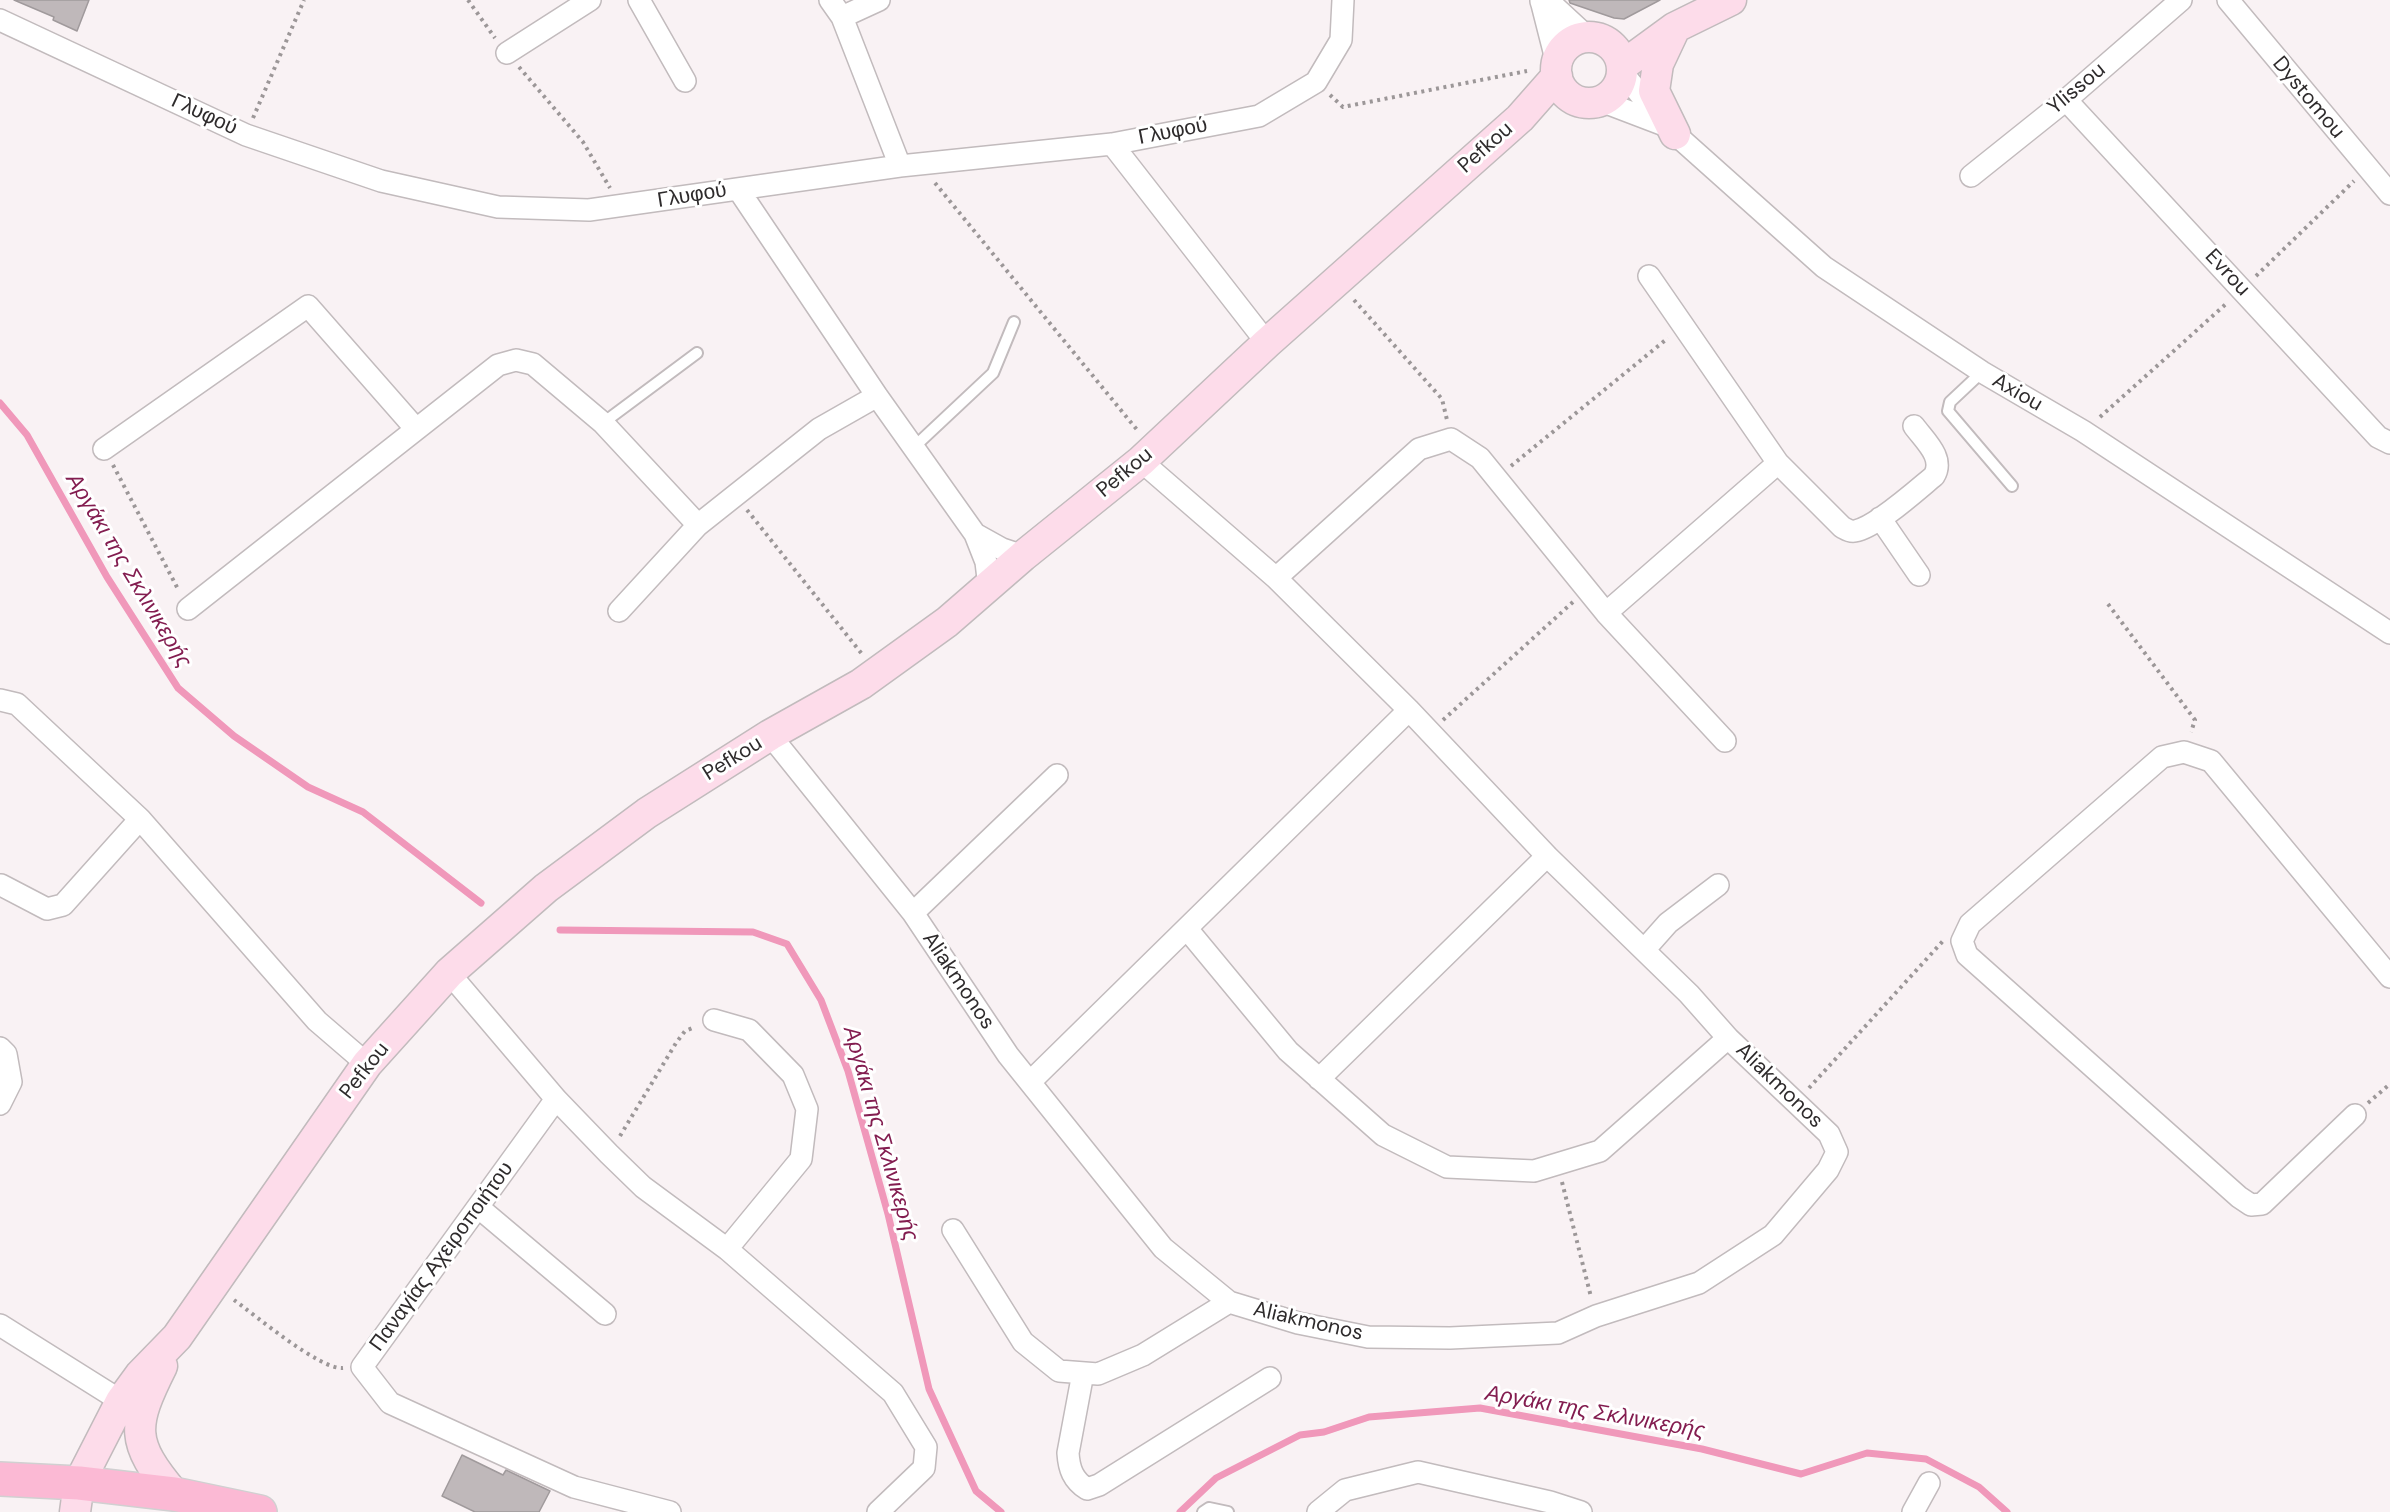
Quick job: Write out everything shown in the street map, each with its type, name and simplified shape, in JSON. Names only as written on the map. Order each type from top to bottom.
[{"type":"main road","name":"Pefkou","points":[[77,1498],[121,1401],[140,1375],[177,1337],[366,1064],[449,973],[546,888],[647,813],[770,735],[877,672],[947,622],[1023,556],[1147,455],[1268,343],[1520,118],[1558,67],[1569,45],[1609,55],[1675,28],[1731,0]]},
{"type":"main road","points":[[1670,130],[1654,92],[1658,64],[1675,28]]},
{"type":"main road","name":"Pefkou","points":[[1520,118],[1589,101],[1614,92],[1620,81],[1609,55]]},
{"type":"main road","points":[[1558,67],[1564,92],[1589,101]]},
{"type":"main road","points":[[174,1494],[157,1474],[141,1442],[141,1412],[177,1337]]},
{"type":"main road","points":[[0,1479],[77,1498],[174,1494],[260,1512]]},
{"type":"street","points":[[507,53],[590,0]]},
{"type":"street","points":[[639,0],[685,81]]},
{"type":"street","points":[[879,0],[836,8],[910,165]]},
{"type":"street","name":"Γλυφού","points":[[0,20],[246,135],[381,181],[498,207],[589,210],[910,165],[1112,144],[1259,116],[1316,82],[1341,40],[1343,0]]},
{"type":"street","points":[[1544,0],[1609,55]]},
{"type":"street","points":[[1544,0],[1558,67]]},
{"type":"street","name":"Ylissou","points":[[1971,176],[2066,100],[2181,0]]},
{"type":"street","name":"Dystomou","points":[[2228,0],[2390,194]]},
{"type":"street","name":"Axiou","points":[[1609,55],[1670,130],[1824,267],[1982,372],[2083,431],[2390,633]]},
{"type":"street","name":"Evrou","points":[[2066,100],[2378,437],[2390,443]]},
{"type":"street","name":"Axiou","points":[[1589,101],[1670,130]]},
{"type":"street","points":[[1112,144],[1268,343]]},
{"type":"street","points":[[738,189],[877,396],[975,534],[987,562],[989,587]]},
{"type":"street","points":[[1649,276],[1778,462],[1842,527],[1849,531],[1857,531],[1880,518],[1934,476],[1939,469],[1939,460],[1914,426]]},
{"type":"street","points":[[104,449],[308,306],[416,429]]},
{"type":"street","points":[[188,609],[498,365],[516,360],[533,364],[603,423],[698,525]]},
{"type":"street","points":[[619,611],[698,525],[819,429],[877,396]]},
{"type":"street","points":[[1276,578],[1419,449],[1451,439],[1480,458],[1606,613],[1725,741]]},
{"type":"street","name":"Aliakmonos","points":[[770,735],[913,913],[1008,1055],[1163,1248],[1229,1302],[1298,1323],[1368,1337],[1450,1338],[1558,1333],[1596,1316],[1699,1283],[1773,1235],[1828,1170],[1837,1152],[1829,1134],[1728,1038],[1689,994],[1547,856],[1409,710],[1276,578],[1147,455]]},
{"type":"street","points":[[1606,613],[1778,462]]},
{"type":"street","points":[[1880,518],[1919,575]]},
{"type":"street","points":[[975,534],[1002,549],[1023,556]]},
{"type":"street","points":[[0,700],[17,704],[140,819],[317,1021],[366,1064]]},
{"type":"street","points":[[1030,1082],[1409,710]]},
{"type":"street","points":[[2355,1114],[2262,1204],[2250,1205],[1967,955],[1962,941],[1970,924],[2153,765],[2162,758],[2184,752],[2211,761],[2390,977]]},
{"type":"street","points":[[913,913],[1057,775]]},
{"type":"street","points":[[1,885],[47,909],[63,905],[140,819]]},
{"type":"street","points":[[1319,1079],[1547,856]]},
{"type":"street","points":[[1644,950],[1668,923],[1718,885]]},
{"type":"street","points":[[1187,929],[1288,1051],[1383,1136],[1447,1167],[1534,1171],[1600,1151],[1728,1038]]},
{"type":"street","points":[[449,973],[556,1099],[643,1187],[727,1249],[893,1393],[926,1447],[924,1468],[878,1512]]},
{"type":"street","points":[[714,1020],[749,1030],[793,1075],[807,1109],[801,1159],[727,1249]]},
{"type":"street","points":[[0,1048],[6,1054],[11,1082],[0,1104]]},
{"type":"street","name":"Παναγίας Αχειροποιήτου","points":[[556,1099],[362,1367],[390,1403],[574,1486],[670,1512]]},
{"type":"street","points":[[478,1207],[605,1314]]},
{"type":"street","points":[[953,1230],[1023,1342],[1059,1371],[1098,1374],[1143,1354],[1229,1302]]},
{"type":"street","points":[[0,1325],[121,1401]]},
{"type":"street","points":[[1083,1373],[1068,1453],[1069,1464],[1076,1481],[1087,1488],[1099,1485],[1270,1378]]},
{"type":"street","points":[[1318,1512],[1345,1490],[1418,1472],[1550,1502],[1581,1512]]},
{"type":"street","points":[[1913,1512],[1929,1483]]},
{"type":"lane","points":[[913,448],[993,373],[1014,322]]},
{"type":"lane","points":[[603,423],[697,352]]},
{"type":"lane","points":[[1982,372],[1950,402],[1948,411],[2012,486]]},
{"type":"lane","points":[[1203,1512],[1209,1508],[1228,1512]]},
{"type":"path","points":[[246,135],[304,0]]},
{"type":"path","points":[[468,0],[507,53],[583,142],[607,181],[618,207]]},
{"type":"path","points":[[1316,82],[1343,107],[1558,67]]},
{"type":"path","points":[[910,165],[1147,455]]},
{"type":"path","points":[[1337,281],[1442,399],[1451,439]]},
{"type":"path","points":[[1497,478],[1684,325]]},
{"type":"path","points":[[104,449],[188,609]]},
{"type":"path","points":[[735,495],[877,672]]},
{"type":"path","points":[[1430,732],[1587,589]]},
{"type":"path","points":[[2108,604],[2195,720],[2184,752]]},
{"type":"path","points":[[1796,1102],[1940,942],[1948,938],[1962,941]]},
{"type":"path","points":[[609,1154],[680,1037],[685,1031],[714,1020]]},
{"type":"path","points":[[2355,1114],[2390,1084]]},
{"type":"path","points":[[1557,1164],[1596,1316]]},
{"type":"path","points":[[214,1285],[308,1354],[336,1369],[362,1367]]},
{"type":"building","points":[[14,0],[89,0],[77,31],[53,20],[54,17]]},
{"type":"building","points":[[1569,0],[1660,0],[1624,19],[1614,18],[1570,3]]},
{"type":"building","points":[[462,1455],[503,1475],[506,1470],[550,1491],[539,1512],[475,1512],[442,1496]]},
{"type":"waterway","name":"Αργάκι της Σκλινικερής","points":[[0,403],[27,435],[107,577],[178,688],[234,736],[308,787],[363,812],[481,903]]},
{"type":"waterway","name":"Αργάκι της Σκλινικερής","points":[[560,930],[753,932],[787,944],[821,1000],[848,1071],[888,1214],[929,1389],[976,1491],[1001,1512]]},
{"type":"waterway","name":"Αργάκι της Σκλινικερής","points":[[1180,1512],[1216,1478],[1300,1435],[1324,1432],[1369,1417],[1480,1408],[1702,1449],[1801,1474],[1867,1453],[1926,1459],[1979,1487],[2007,1512]]}]
